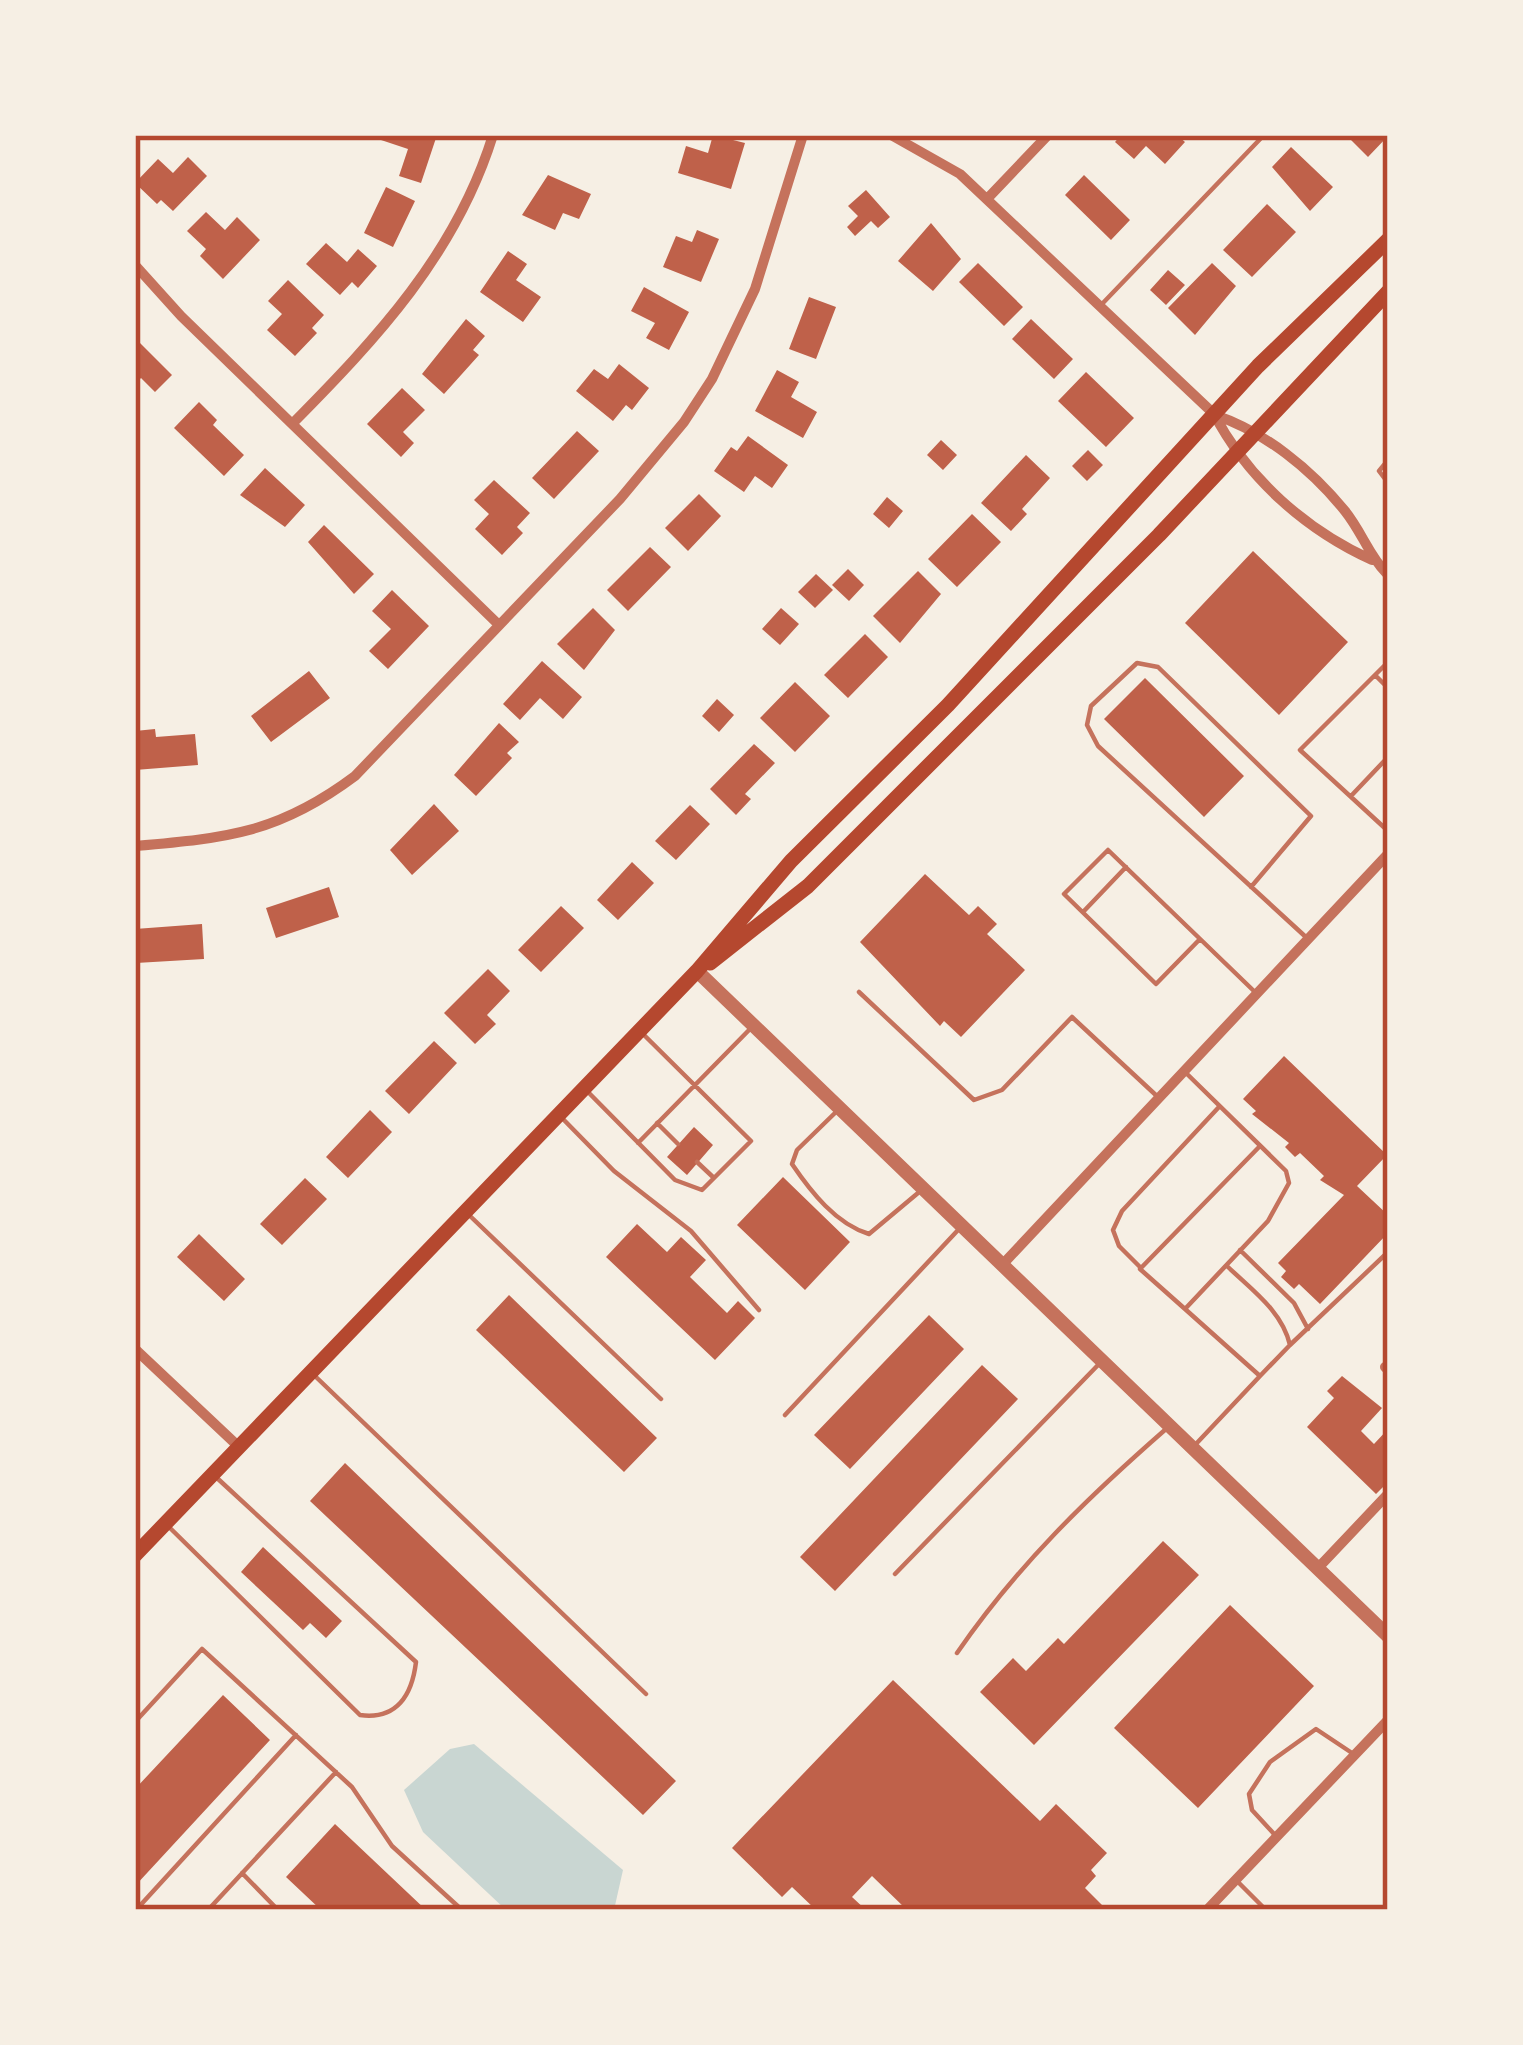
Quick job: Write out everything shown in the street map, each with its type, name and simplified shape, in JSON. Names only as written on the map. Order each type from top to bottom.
[{"type":"main road","points":[[135,1556],[697,971],[791,861],[948,705],[1214,414],[1388,241]]},
{"type":"main road","points":[[697,971],[738,945],[808,886],[1235,455],[1388,292]]},
{"type":"street","points":[[292,424],[396,316],[429,270],[470,195],[493,135]]},
{"type":"street","points":[[135,846],[236,835],[307,812],[355,776],[650,466],[712,379],[755,289],[803,135]]},
{"type":"street","points":[[891,135],[924,149],[987,199],[1214,414],[1235,455],[1327,539],[1372,560],[1388,575]]},
{"type":"street","points":[[987,199],[1048,135]]},
{"type":"street","points":[[135,265],[500,625]]},
{"type":"street","points":[[1214,414],[1258,430],[1346,512],[1372,560]]},
{"type":"street","points":[[1003,1264],[1388,854]]},
{"type":"street","points":[[697,971],[1388,1636]]},
{"type":"street","points":[[135,1349],[239,1447]]},
{"type":"street","points":[[1318,1568],[1388,1494]]},
{"type":"street","points":[[1207,1910],[1388,1720]]},
{"type":"lane","points":[[1099,307],[1264,135]]},
{"type":"lane","points":[[1388,460],[1379,471],[1388,483]]},
{"type":"lane","points":[[1388,662],[1300,750],[1388,831]]},
{"type":"lane","points":[[1251,887],[1311,816],[1158,667],[1136,663],[1091,706],[1087,725],[1099,746],[1251,887],[1309,939]]},
{"type":"lane","points":[[1375,675],[1388,688]]},
{"type":"lane","points":[[1351,796],[1388,757]]},
{"type":"lane","points":[[1200,939],[1156,984],[1064,895],[1108,850],[1257,994]]},
{"type":"lane","points":[[1082,912],[1126,867]]},
{"type":"lane","points":[[859,992],[974,1100],[1002,1090],[1072,1017],[1159,1098]]},
{"type":"lane","points":[[638,1143],[755,1024]]},
{"type":"lane","points":[[583,1088],[676,1180],[702,1190],[751,1141],[638,1030]]},
{"type":"lane","points":[[1184,1071],[1286,1171],[1289,1184],[1282,1202],[1185,1310]]},
{"type":"lane","points":[[841,1107],[797,1150],[792,1165],[829,1208],[852,1228],[869,1234],[924,1187]]},
{"type":"lane","points":[[1219,1108],[1122,1211],[1113,1230],[1119,1246],[1141,1268],[1260,1376]]},
{"type":"lane","points":[[558,1114],[614,1171],[691,1231],[759,1310]]},
{"type":"lane","points":[[657,1123],[679,1144]]},
{"type":"lane","points":[[1141,1268],[1260,1146]]},
{"type":"lane","points":[[698,1162],[714,1178]]},
{"type":"lane","points":[[465,1211],[661,1399]]},
{"type":"lane","points":[[785,1414],[963,1225]]},
{"type":"lane","points":[[1240,1250],[1294,1303],[1308,1329]]},
{"type":"lane","points":[[1193,1447],[1388,1252]]},
{"type":"lane","points":[[1226,1265],[1273,1310],[1290,1345]]},
{"type":"lane","points":[[895,1574],[1102,1360]]},
{"type":"lane","points":[[312,1373],[646,1694]]},
{"type":"lane","points":[[957,1653],[1006,1583],[1070,1514],[1170,1425]]},
{"type":"lane","points":[[165,1522],[360,1715],[377,1718],[393,1711],[412,1690],[416,1662],[212,1474]]},
{"type":"lane","points":[[135,1722],[202,1649],[336,1772],[392,1846],[462,1910]]},
{"type":"lane","points":[[1277,1837],[1252,1810],[1249,1794],[1270,1762],[1316,1730],[1354,1755]]},
{"type":"lane","points":[[136,1910],[296,1735]]},
{"type":"lane","points":[[208,1910],[336,1772]]},
{"type":"lane","points":[[242,1873],[278,1910]]},
{"type":"lane","points":[[1236,1880],[1266,1910]]},
{"type":"shaded area","points":[[474,1744],[623,1870],[614,1910],[506,1910],[423,1832],[404,1790],[450,1749]]},
{"type":"building","points":[[380,135],[437,135],[421,183],[399,176],[408,149],[378,139]]},
{"type":"building","points":[[713,135],[745,143],[731,189],[678,173],[686,146],[708,153]]},
{"type":"building","points":[[1121,135],[1177,135],[1185,142],[1165,164],[1146,146],[1134,159],[1115,142]]},
{"type":"building","points":[[1346,135],[1388,135],[1388,136],[1368,157]]},
{"type":"building","points":[[1291,147],[1333,187],[1310,211],[1272,167]]},
{"type":"building","points":[[188,157],[207,176],[173,211],[161,200],[157,204],[135,183],[158,159],[173,173]]},
{"type":"building","points":[[548,175],[591,194],[579,219],[563,213],[555,230],[522,215]]},
{"type":"building","points":[[1084,175],[1130,220],[1111,240],[1065,195]]},
{"type":"building","points":[[386,187],[415,201],[393,247],[364,233]]},
{"type":"building","points":[[866,190],[890,217],[878,228],[871,221],[855,236],[847,227],[858,216],[848,206]]},
{"type":"building","points":[[1267,204],[1296,232],[1252,277],[1223,250]]},
{"type":"building","points":[[206,212],[225,230],[237,217],[260,240],[223,279],[200,256],[206,249],[187,231]]},
{"type":"building","points":[[931,223],[961,259],[933,291],[898,261]]},
{"type":"building","points":[[697,230],[719,239],[701,282],[663,267],[676,236],[692,242]]},
{"type":"building","points":[[326,243],[347,262],[358,249],[377,266],[358,288],[352,282],[340,295],[306,264]]},
{"type":"building","points":[[508,251],[527,264],[516,280],[541,297],[523,322],[480,292]]},
{"type":"building","points":[[978,263],[1023,307],[1004,326],[959,282]]},
{"type":"building","points":[[1212,263],[1236,286],[1195,335],[1168,308]]},
{"type":"building","points":[[1168,270],[1185,285],[1166,305],[1150,290]]},
{"type":"building","points":[[288,280],[324,315],[312,328],[317,333],[295,356],[267,330],[282,314],[268,301]]},
{"type":"building","points":[[644,287],[689,312],[669,350],[646,338],[655,323],[631,311]]},
{"type":"building","points":[[809,297],[836,307],[816,359],[789,349]]},
{"type":"building","points":[[466,319],[485,336],[473,350],[479,355],[444,394],[422,374]]},
{"type":"building","points":[[1031,319],[1073,359],[1054,379],[1012,339]]},
{"type":"building","points":[[139,342],[172,375],[155,392],[141,378],[135,384]]},
{"type":"building","points":[[619,364],[649,388],[632,410],[626,405],[613,421],[576,391],[594,369],[608,379]]},
{"type":"building","points":[[777,370],[799,382],[791,397],[817,412],[803,438],[755,411]]},
{"type":"building","points":[[1086,372],[1134,418],[1106,447],[1058,401]]},
{"type":"building","points":[[402,388],[425,410],[403,432],[414,443],[401,457],[367,424]]},
{"type":"building","points":[[199,402],[217,420],[213,425],[244,455],[224,476],[174,428]]},
{"type":"building","points":[[577,431],[599,451],[554,499],[532,478]]},
{"type":"building","points":[[748,436],[788,465],[772,488],[755,476],[744,492],[714,471],[731,447],[737,451]]},
{"type":"building","points":[[941,440],[957,455],[943,470],[927,455]]},
{"type":"building","points":[[1088,450],[1103,465],[1087,481],[1072,466]]},
{"type":"building","points":[[1026,455],[1050,478],[1022,509],[1027,514],[1011,531],[981,503]]},
{"type":"building","points":[[265,468],[305,505],[285,527],[240,495]]},
{"type":"building","points":[[494,480],[530,513],[517,527],[523,533],[502,555],[475,529],[489,514],[474,500]]},
{"type":"building","points":[[699,494],[721,516],[688,551],[665,528]]},
{"type":"building","points":[[887,497],[903,511],[889,528],[873,514]]},
{"type":"building","points":[[972,514],[1001,542],[957,587],[928,559]]},
{"type":"building","points":[[324,525],[374,574],[354,594],[308,542]]},
{"type":"building","points":[[650,547],[671,567],[628,611],[607,590]]},
{"type":"building","points":[[1253,551],[1348,642],[1279,715],[1185,623]]},
{"type":"building","points":[[848,569],[864,585],[849,601],[832,585]]},
{"type":"building","points":[[918,571],[941,594],[900,643],[873,616]]},
{"type":"building","points":[[816,574],[833,590],[815,608],[798,592]]},
{"type":"building","points":[[392,590],[429,626],[388,669],[369,651],[391,629],[372,611]]},
{"type":"building","points":[[593,608],[615,630],[584,670],[557,644]]},
{"type":"building","points":[[781,608],[799,624],[780,645],[762,629]]},
{"type":"building","points":[[865,634],[888,657],[848,698],[824,675]]},
{"type":"building","points":[[542,661],[582,697],[563,719],[540,698],[520,720],[503,704]]},
{"type":"building","points":[[309,671],[330,698],[271,742],[251,716]]},
{"type":"building","points":[[1145,678],[1244,776],[1204,817],[1104,719]]},
{"type":"building","points":[[795,682],[830,716],[795,752],[760,718]]},
{"type":"building","points":[[717,699],[734,715],[719,732],[702,716]]},
{"type":"building","points":[[499,723],[519,742],[507,753],[512,758],[476,796],[454,775]]},
{"type":"building","points":[[155,729],[156,737],[195,734],[198,765],[135,770],[135,731]]},
{"type":"building","points":[[754,744],[775,763],[745,794],[751,799],[736,815],[710,789]]},
{"type":"building","points":[[434,804],[459,831],[412,875],[390,850]]},
{"type":"building","points":[[690,805],[710,824],[676,860],[655,841]]},
{"type":"building","points":[[632,862],[654,883],[618,920],[597,900]]},
{"type":"building","points":[[925,874],[969,915],[978,906],[997,924],[987,934],[1025,970],[961,1037],[944,1021],[940,1026],[860,942]]},
{"type":"building","points":[[329,887],[339,917],[276,938],[266,908]]},
{"type":"building","points":[[561,906],[584,928],[541,972],[518,950]]},
{"type":"building","points":[[202,924],[204,959],[136,963],[135,929]]},
{"type":"building","points":[[488,969],[510,991],[487,1015],[496,1024],[475,1044],[444,1013]]},
{"type":"building","points":[[434,1041],[457,1063],[409,1114],[385,1091]]},
{"type":"building","points":[[1284,1056],[1387,1155],[1357,1186],[1388,1215],[1388,1233],[1320,1304],[1299,1284],[1294,1289],[1281,1277],[1286,1271],[1278,1263],[1344,1195],[1320,1180],[1324,1176],[1300,1153],[1295,1157],[1285,1147],[1289,1143],[1252,1114],[1256,1111],[1243,1099]]},
{"type":"building","points":[[370,1110],[392,1132],[348,1178],[326,1157]]},
{"type":"building","points":[[694,1127],[713,1145],[687,1175],[667,1157]]},
{"type":"building","points":[[783,1177],[850,1242],[805,1290],[737,1225]]},
{"type":"building","points":[[305,1178],[327,1199],[282,1245],[260,1224]]},
{"type":"building","points":[[637,1224],[667,1252],[681,1237],[706,1260],[690,1277],[727,1313],[738,1301],[755,1318],[715,1360],[606,1257]]},
{"type":"building","points":[[199,1234],[245,1279],[224,1301],[177,1257]]},
{"type":"building","points":[[509,1295],[657,1438],[624,1472],[476,1330]]},
{"type":"building","points":[[929,1315],[964,1349],[850,1469],[814,1435]]},
{"type":"building","points":[[982,1365],[1018,1399],[835,1591],[800,1557]]},
{"type":"building","points":[[1342,1376],[1382,1408],[1361,1431],[1374,1444],[1388,1429],[1388,1482],[1376,1494],[1307,1427],[1334,1398],[1327,1391]]},
{"type":"building","points":[[345,1463],[676,1781],[643,1815],[310,1501]]},
{"type":"building","points":[[1163,1541],[1199,1575],[1034,1745],[980,1692],[1013,1658],[1026,1671],[1058,1638],[1064,1644]]},
{"type":"building","points":[[263,1547],[342,1621],[326,1638],[310,1623],[303,1630],[241,1572]]},
{"type":"building","points":[[1230,1605],[1314,1686],[1198,1808],[1114,1728]]},
{"type":"building","points":[[893,1680],[1040,1821],[1056,1804],[1107,1853],[1091,1870],[1096,1876],[1085,1888],[1103,1906],[1099,1910],[907,1910],[872,1876],[852,1897],[866,1910],[816,1910],[792,1887],[782,1897],[732,1848]]},
{"type":"building","points":[[223,1695],[270,1740],[135,1886],[135,1789]]},
{"type":"building","points":[[335,1824],[426,1910],[321,1910],[286,1877]]}]
